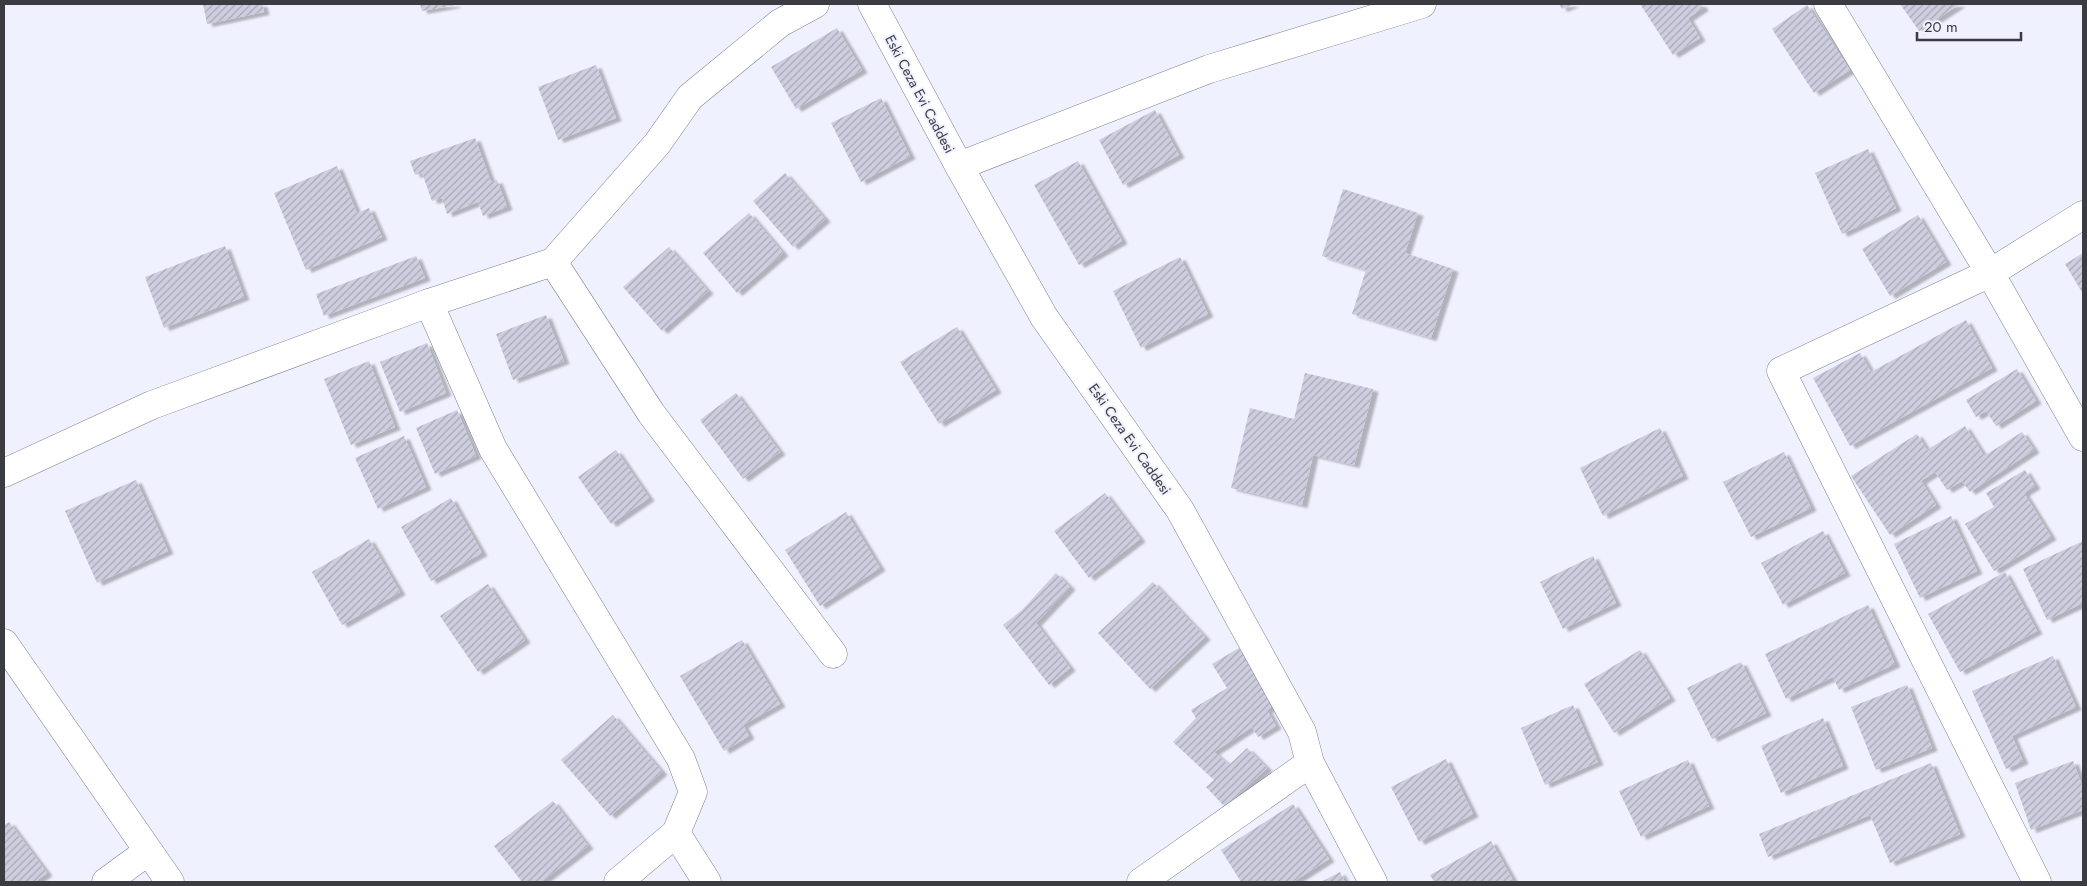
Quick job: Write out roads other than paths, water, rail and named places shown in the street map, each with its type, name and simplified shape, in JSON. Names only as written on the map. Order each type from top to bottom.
[{"type":"street","points":[[4,473],[152,405],[429,303],[553,262],[657,144],[690,96],[780,23],[815,4]]},
{"type":"street","name":"Eski Ceza Evi Caddesi","points":[[872,4],[959,166],[1044,317],[1180,510],[1302,732],[1310,763],[1373,882]]},
{"type":"street","points":[[959,166],[1210,69],[1422,4]]},
{"type":"street","points":[[1828,4],[1990,273],[2083,437]]},
{"type":"street","points":[[2037,882],[1781,371],[1990,273],[2083,215]]},
{"type":"street","points":[[553,262],[651,413],[833,654]]},
{"type":"street","points":[[429,303],[493,449],[681,759],[693,792],[676,833],[618,882]]},
{"type":"street","points":[[4,643],[147,852],[170,882]]},
{"type":"street","points":[[1141,882],[1310,763]]},
{"type":"street","points":[[676,833],[708,882]]},
{"type":"street","points":[[106,882],[147,852]]}]
